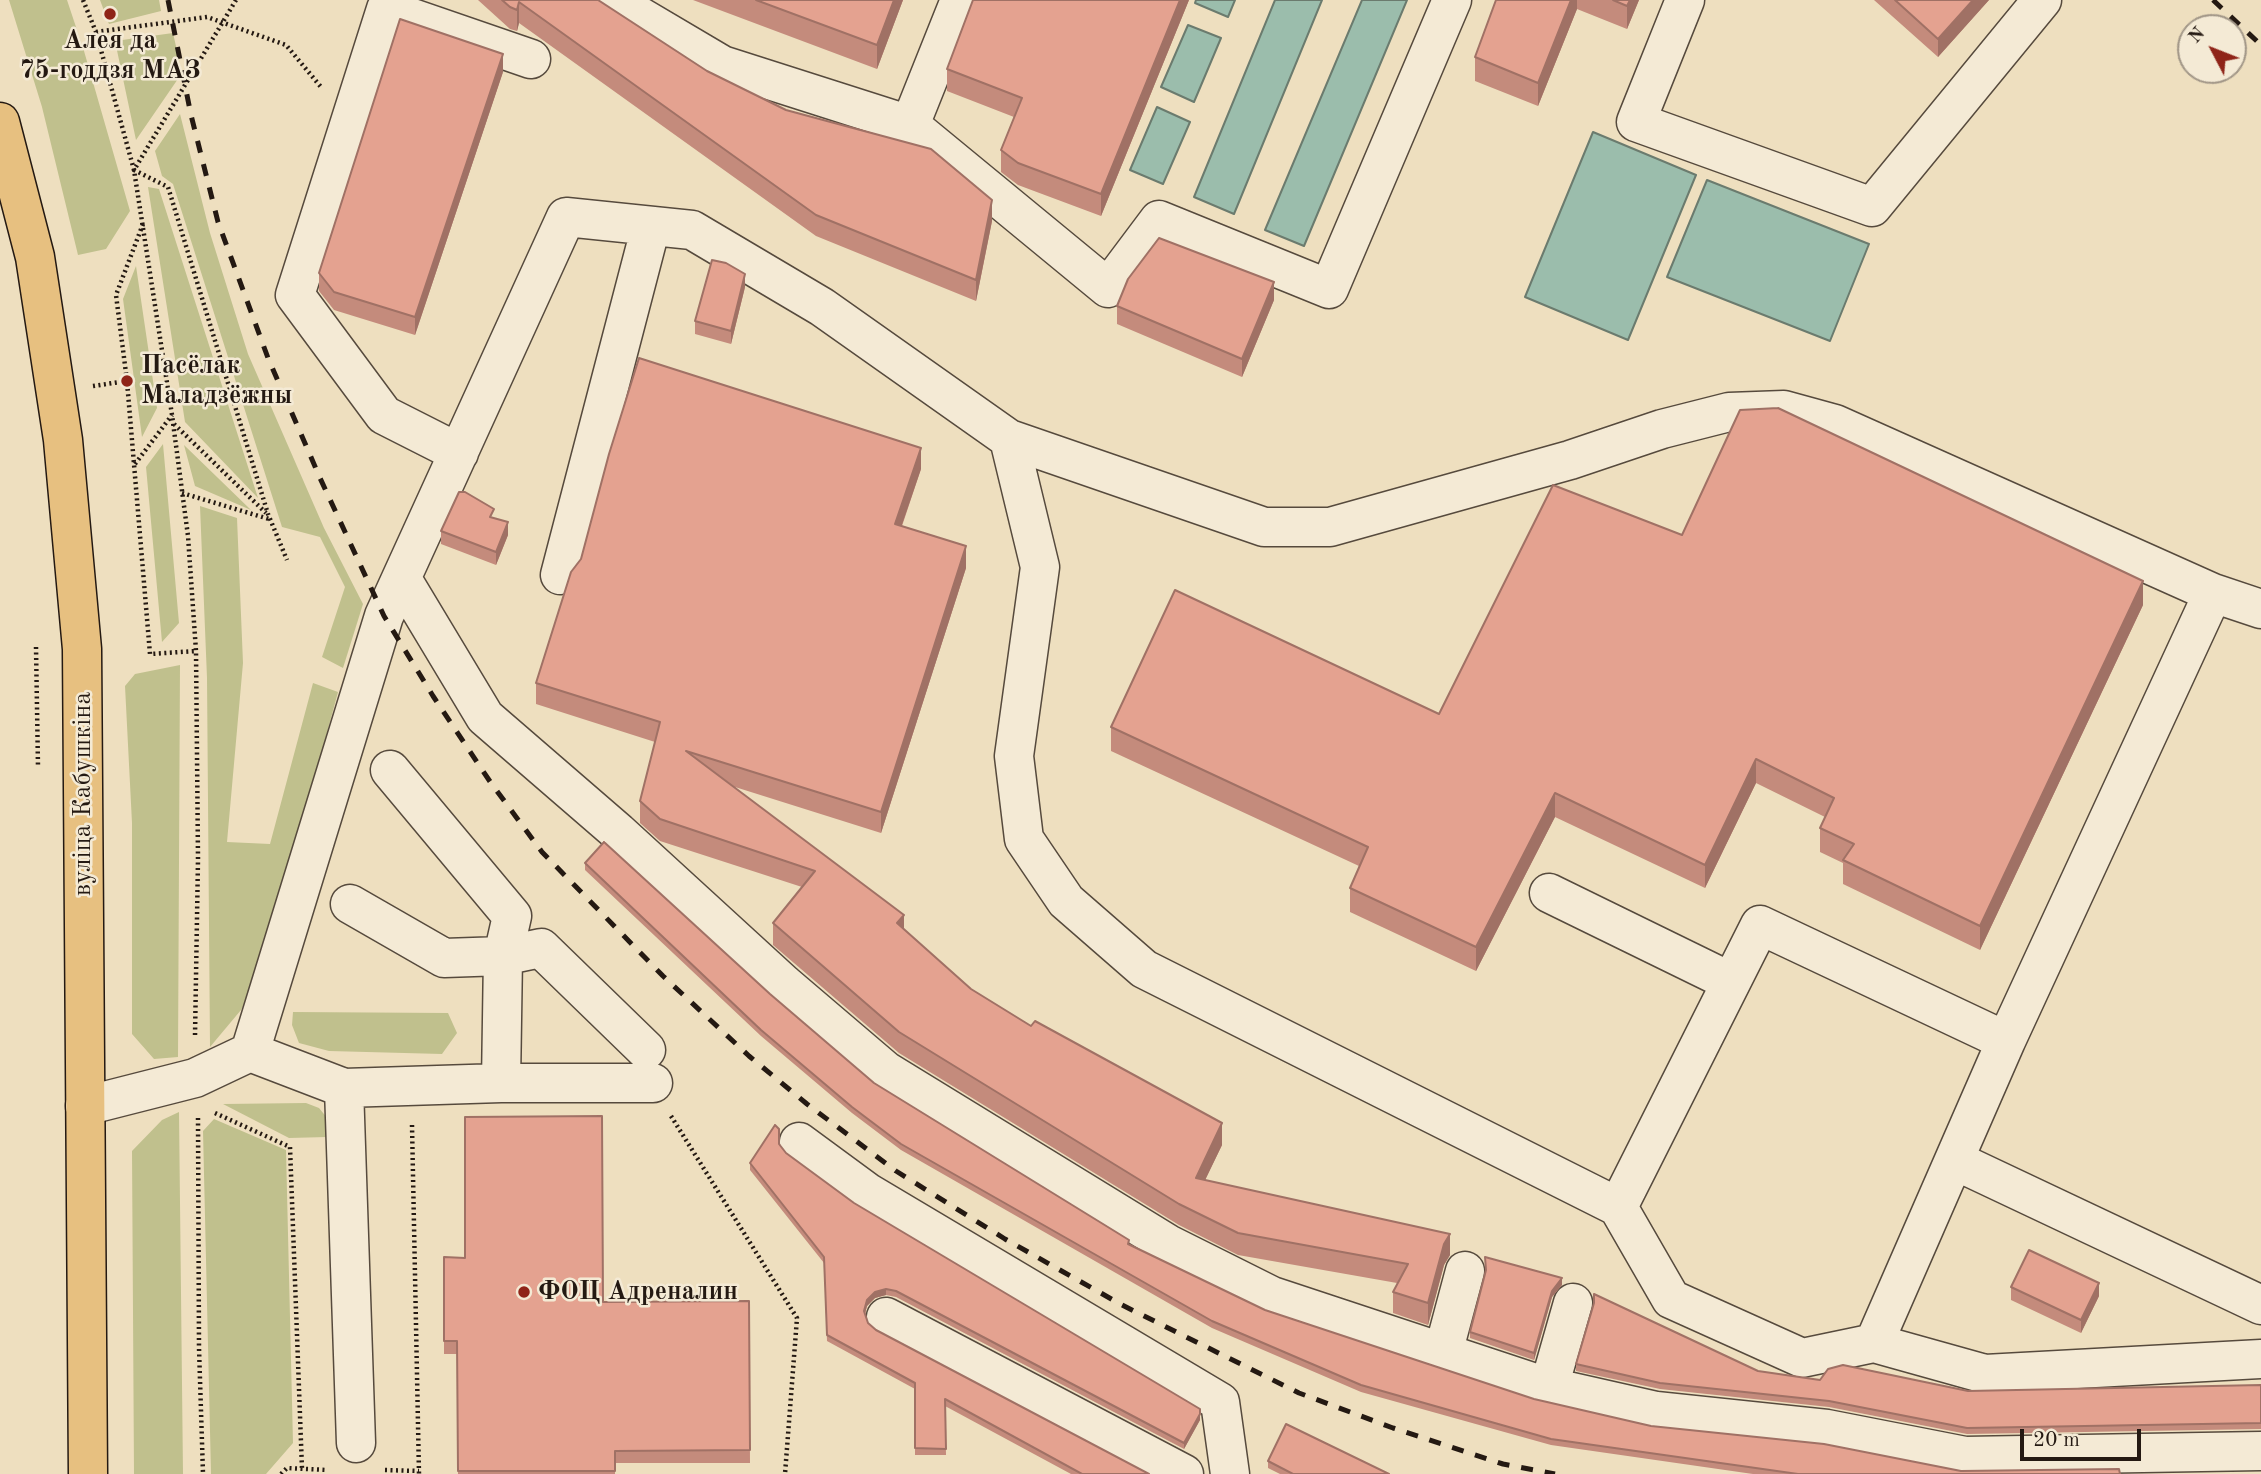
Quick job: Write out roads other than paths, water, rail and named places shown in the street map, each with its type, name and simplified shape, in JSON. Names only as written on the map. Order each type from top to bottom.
[{"type":"main road","name":"вуліца Кабушкіна","points":[[0,122],[35,257],[63,440],[82,649],[88,1474]]},
{"type":"lane","points":[[612,0],[722,65],[910,125],[1108,288],[1159,220],[1329,289],[1452,0]]},
{"type":"lane","points":[[910,125],[960,0]]},
{"type":"lane","points":[[1685,0],[1636,122],[1872,207],[2042,0]]},
{"type":"lane","points":[[458,453],[384,415],[295,295],[386,9],[531,59]]},
{"type":"lane","points":[[85,1105],[196,1091],[250,1052],[384,616],[566,217],[692,230],[810,300],[1009,439],[1264,527],[1330,527],[1570,460],[1662,429],[1729,412],[1784,410],[1835,424],[2213,593],[2261,609]]},
{"type":"lane","points":[[560,575],[651,226]]},
{"type":"lane","points":[[1009,439],[1040,567],[1014,756],[1024,839],[1066,901],[1144,969],[1618,1207],[1671,1298],[1802,1358],[1874,1343],[1985,1374],[2261,1359]]},
{"type":"lane","points":[[402,579],[485,717],[618,832],[784,984],[886,1071],[1168,1244],[1272,1296],[1549,1387],[1656,1411],[1827,1429],[1965,1456],[2261,1451]]},
{"type":"lane","points":[[1874,1343],[2006,1041],[2213,593]]},
{"type":"lane","points":[[390,770],[512,916],[503,956],[501,1083]]},
{"type":"lane","points":[[1549,893],[1731,982]]},
{"type":"lane","points":[[250,1052],[344,1088],[501,1083],[649,1066],[541,947],[503,956],[444,958],[350,904]]},
{"type":"lane","points":[[1618,1207],[1760,925],[2006,1041]]},
{"type":"lane","points":[[344,1088],[356,1443]]},
{"type":"lane","points":[[799,1142],[867,1192],[1220,1402],[1230,1474]]},
{"type":"lane","points":[[1954,1160],[2261,1305]]},
{"type":"lane","points":[[1443,1353],[1465,1271]]},
{"type":"lane","points":[[1549,1387],[1573,1303]]},
{"type":"lane","points":[[886,1317],[1184,1474]]},
{"type":"railway","points":[[168,0],[191,115],[218,222],[268,358],[320,478],[384,616],[491,783],[542,852],[663,976],[749,1056],[896,1171],[1005,1239],[1122,1305],[1299,1393],[1393,1428],[1503,1464],[1555,1474]]},
{"type":"railway","points":[[2213,0],[2261,45]]},
{"type":"place","name":"Алея да 75-годдзя МАЗ","points":[[110,14]]},
{"type":"place","name":"Пасёлак Маладзёжны","points":[[127,381]]},
{"type":"place","name":"ФОЦ Адреналин","points":[[524,1292]]}]
